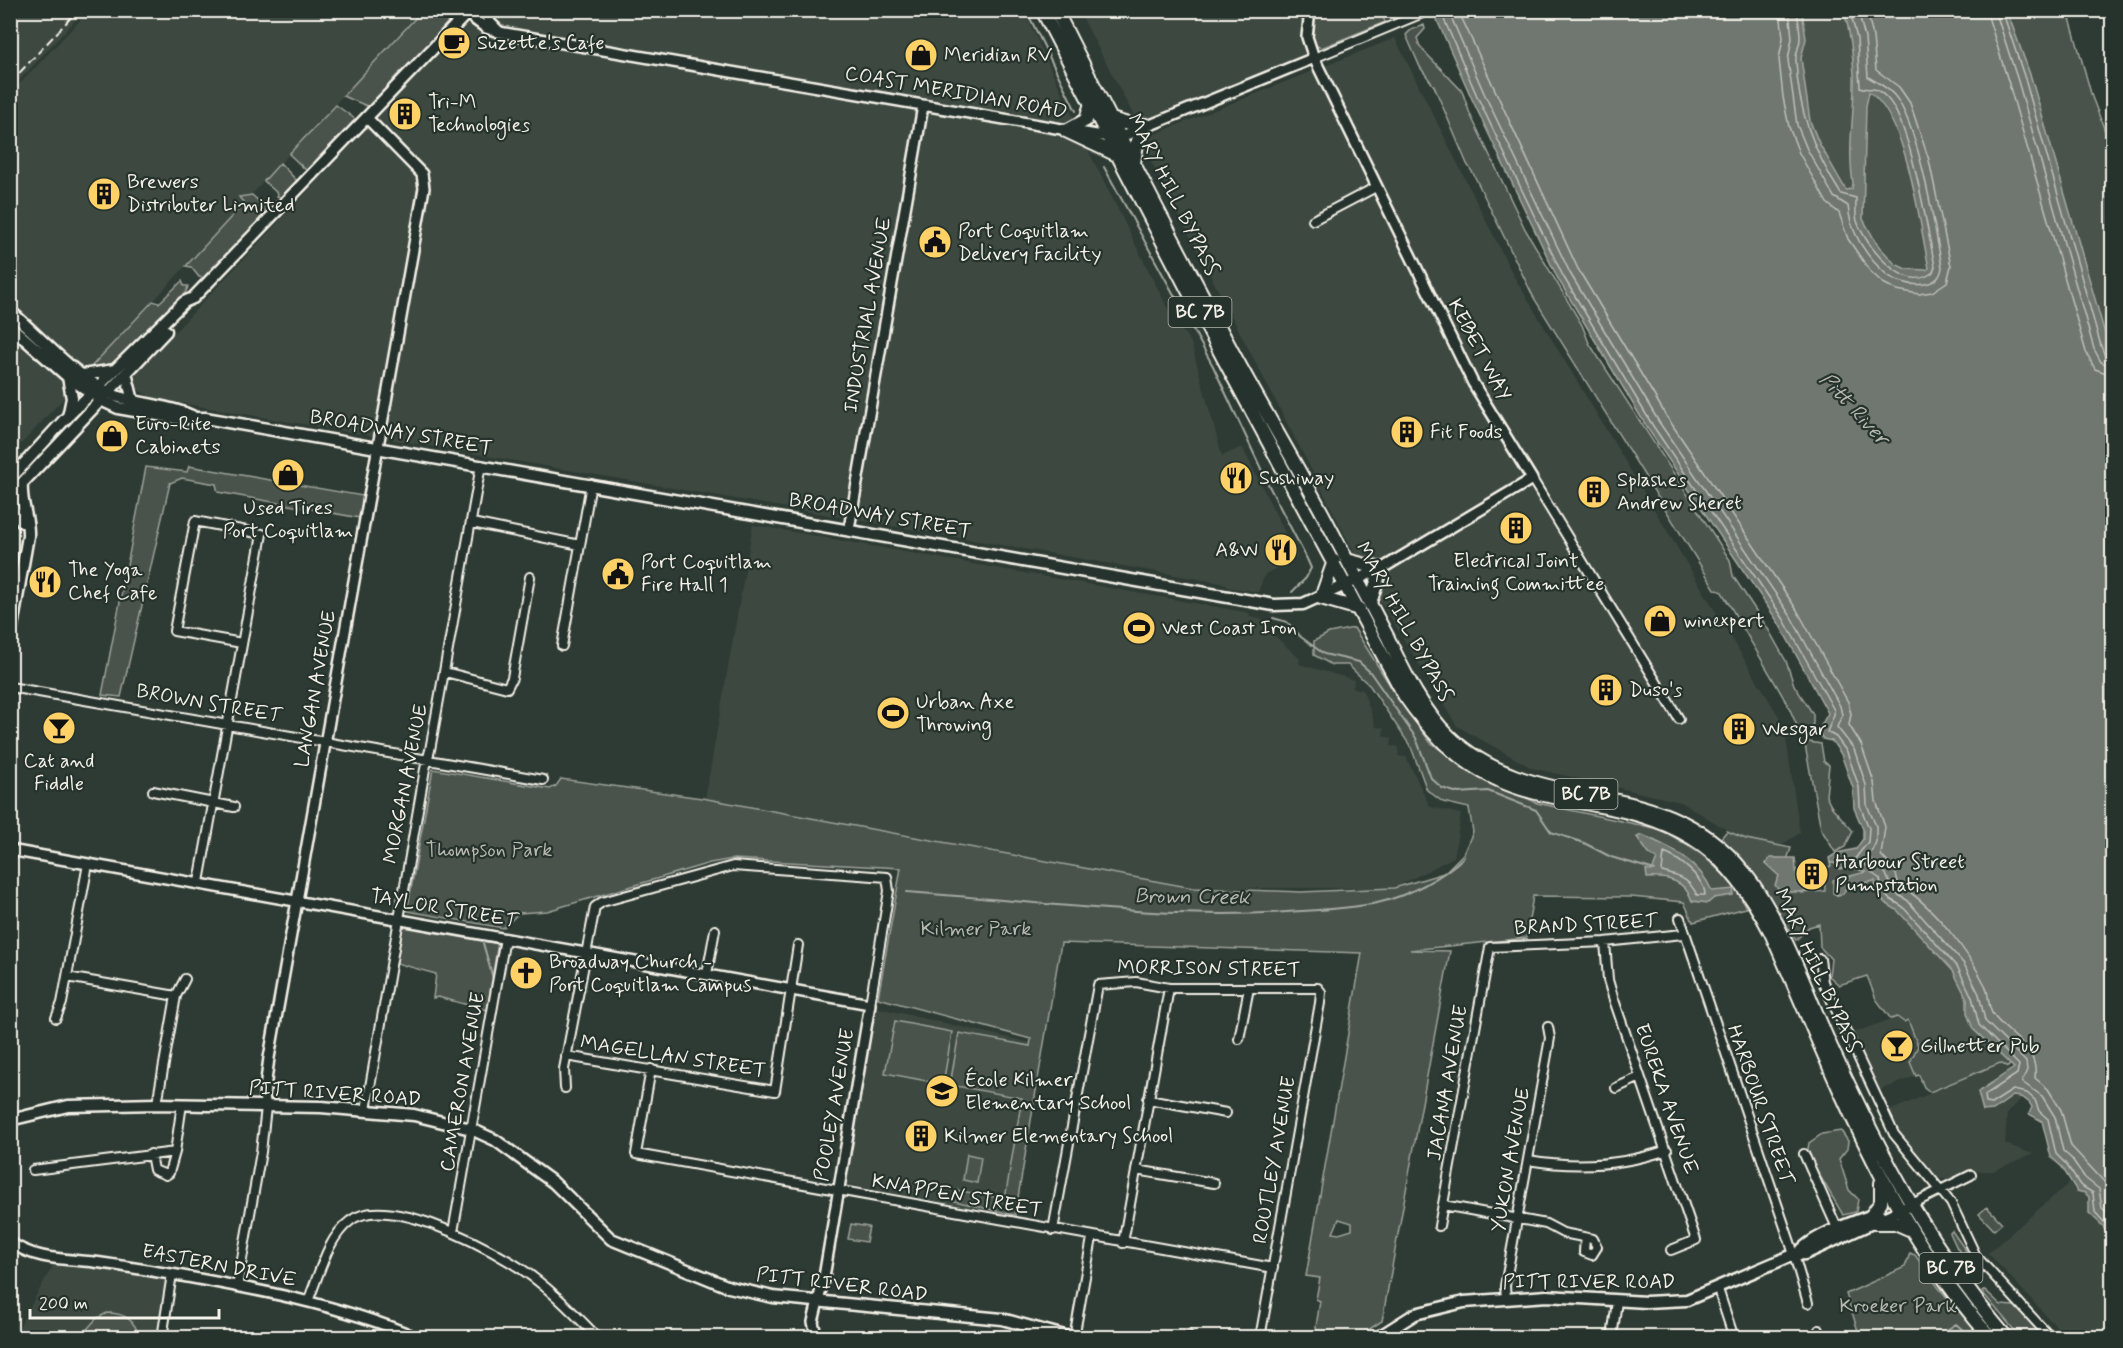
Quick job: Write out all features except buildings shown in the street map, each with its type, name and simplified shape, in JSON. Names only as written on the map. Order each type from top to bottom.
[{"type":"highway","name":"MARY HILL BYPASS","points":[[1042,10],[1091,103],[1134,163],[1232,351],[1358,579],[1365,606],[1413,707],[1437,737],[1465,761],[1494,778],[1531,792],[1621,809],[1665,823],[1702,845],[1736,876],[1755,903],[1770,933],[1881,1179],[2007,1338]]},
{"type":"highway","name":"MARY HILL BYPASS","points":[[1056,10],[1112,119],[1118,156],[1222,356],[1346,585],[1365,606],[1421,701],[1446,733],[1472,755],[1498,771],[1535,784],[1625,800],[1669,814],[1708,838],[1743,870],[1779,930],[1874,1137],[1911,1230],[1957,1296],[1991,1338]]},
{"type":"highway","points":[[1066,131],[1086,120],[1091,103]]},
{"type":"highway","points":[[1112,119],[1128,124],[1146,125],[1137,143],[1134,163]]},
{"type":"highway","points":[[1066,131],[1118,156]]},
{"type":"highway","points":[[1334,561],[1321,598],[1365,606],[1381,569],[1347,560]]},
{"type":"highway","points":[[1881,1179],[1881,1202],[1872,1219],[1895,1223],[1911,1230]]},
{"type":"main road","points":[[486,10],[490,23],[499,32]]},
{"type":"main road","points":[[10,495],[14,478],[68,417],[121,372],[184,302],[193,298],[469,12]]},
{"type":"main road","points":[[10,311],[83,375],[99,393]]},
{"type":"main road","points":[[10,326],[68,377],[99,393]]},
{"type":"main road","points":[[83,375],[121,372]]},
{"type":"main road","points":[[121,372],[133,400]]},
{"type":"main road","points":[[68,377],[72,398],[68,417]]},
{"type":"main road","points":[[14,478],[87,413],[99,393]]},
{"type":"main road","name":"BROADWAY STREET","points":[[99,393],[118,408],[175,418],[193,416]]},
{"type":"main road","name":"BROADWAY STREET","points":[[99,393],[178,410],[193,416],[1274,605],[1292,605],[1321,598],[1358,579]]},
{"type":"main road","points":[[87,413],[118,408]]},
{"type":"main road","points":[[10,638],[29,523],[14,478]]},
{"type":"main road","points":[[10,504],[16,519],[28,536]]},
{"type":"main road","name":"PITT RIVER ROAD","points":[[10,1120],[68,1106],[158,1104],[366,1110],[414,1115],[471,1129],[495,1140],[525,1159],[554,1183],[611,1239],[729,1287],[764,1296],[1002,1319],[1073,1338]]},
{"type":"main road","name":"PITT RIVER ROAD","points":[[1377,1338],[1420,1312],[1464,1302],[1546,1296],[1617,1301],[1682,1301],[1718,1289],[1796,1254],[1803,1246],[1837,1235],[1902,1207]]},
{"type":"street","name":"KEBET WAY","points":[[1310,10],[1307,37],[1314,58],[1473,383],[1679,719]]},
{"type":"street","name":"COAST MERIDIAN ROAD","points":[[469,12],[486,28],[499,32],[1066,131],[1114,137]]},
{"type":"street","points":[[1114,137],[1425,12]]},
{"type":"street","name":"INDUSTRIAL AVENUE","points":[[849,529],[923,106]]},
{"type":"street","name":"LANGAN AVENUE","points":[[237,1287],[261,1152],[269,1058],[424,188],[422,174],[368,119]]},
{"type":"street","points":[[1313,220],[1376,187]]},
{"type":"street","name":"MORGAN AVENUE","points":[[366,1110],[481,465]]},
{"type":"street","name":"BROADWAY STREET","points":[[1358,579],[1381,569],[1532,479]]},
{"type":"street","points":[[562,646],[591,484]]},
{"type":"street","points":[[199,882],[262,534],[195,521],[174,631],[242,644]]},
{"type":"street","points":[[472,523],[580,545]]},
{"type":"street","points":[[445,672],[507,688],[512,678],[530,576]]},
{"type":"street","name":"BROWN STREET","points":[[10,687],[543,780]]},
{"type":"street","points":[[153,791],[234,807]]},
{"type":"street","name":"TAYLOR STREET","points":[[10,850],[199,882],[870,1004]]},
{"type":"street","points":[[56,1018],[62,1003],[88,864]]},
{"type":"street","name":"POOLEY AVENUE","points":[[585,952],[594,907],[602,902],[733,866],[879,874],[888,878],[889,891],[870,1004],[813,1322],[818,1338]]},
{"type":"street","name":"HARBOUR STREET","points":[[1680,918],[1683,934],[1796,1254],[1808,1303]]},
{"type":"street","points":[[707,974],[715,930]]},
{"type":"street","name":"BRAND STREET","points":[[1490,947],[1605,942],[1683,934]]},
{"type":"street","name":"CAMERON AVENUE","points":[[453,1232],[505,938]]},
{"type":"street","name":"EUREKA AVENUE","points":[[1605,942],[1608,980],[1696,1240],[1671,1250]]},
{"type":"street","points":[[792,990],[798,945]]},
{"type":"street","name":"JACANA AVENUE","points":[[1439,1226],[1490,947]]},
{"type":"street","points":[[565,1088],[566,1056],[585,952]]},
{"type":"street","points":[[1820,959],[1823,982],[1886,1120],[1901,1144],[1951,1203],[1976,1256],[2052,1338]]},
{"type":"street","points":[[67,977],[176,996]]},
{"type":"street","points":[[158,1104],[176,996],[185,979]]},
{"type":"street","name":"MORRISON STREET","points":[[1053,1230],[1098,985],[1136,982],[1169,988],[1306,986],[1319,989]]},
{"type":"street","points":[[1239,1039],[1249,987]]},
{"type":"street","points":[[1124,1243],[1169,988]]},
{"type":"street","name":"ROUTLEY AVENUE","points":[[1260,1338],[1321,996],[1319,989]]},
{"type":"street","name":"MAGELLAN STREET","points":[[566,1056],[775,1091],[792,990]]},
{"type":"street","name":"YUKON AVENUE","points":[[1506,1298],[1505,1286],[1550,1038],[1548,1028]]},
{"type":"street","name":"KNAPPEN STREET","points":[[651,1069],[636,1154],[1092,1238],[1272,1268]]},
{"type":"street","points":[[1616,1088],[1640,1077]]},
{"type":"street","points":[[1148,1099],[1226,1113]]},
{"type":"street","points":[[152,1155],[154,1170],[166,1175],[170,1173],[182,1104]]},
{"type":"street","points":[[1528,1160],[1563,1165],[1623,1162],[1634,1161],[1666,1150]]},
{"type":"street","points":[[33,1170],[175,1152]]},
{"type":"street","points":[[1804,1154],[1837,1235]]},
{"type":"street","points":[[1136,1170],[1214,1184]]},
{"type":"street","name":"PITT RIVER ROAD","points":[[1902,1207],[1971,1175]]},
{"type":"street","points":[[1443,1205],[1546,1224],[1560,1232],[1585,1238]]},
{"type":"street","points":[[308,1301],[338,1234],[351,1220],[359,1215],[372,1212],[390,1213],[453,1232],[513,1263],[560,1299],[598,1338]]},
{"type":"street","points":[[1073,1338],[1092,1238]]},
{"type":"street","name":"EASTERN DRIVE","points":[[10,1242],[28,1252],[57,1258],[172,1274],[308,1301],[361,1316],[418,1338]]},
{"type":"street","points":[[162,1338],[172,1274]]},
{"type":"street","points":[[1718,1289],[1734,1338]]},
{"type":"street","points":[[1611,1338],[1617,1301]]},
{"type":"shaded area","points":[[10,11],[84,11],[11,89]]},
{"type":"shaded area","points":[[89,11],[421,11],[11,455],[10,94]]},
{"type":"shaded area","points":[[478,11],[1024,11],[1093,160],[1171,315],[1191,343],[1222,456],[1242,447],[1297,557],[1265,574],[1258,592],[1227,587],[1227,584],[152,398],[134,387],[136,373]]},
{"type":"shaded area","points":[[1079,11],[1304,11],[1302,29],[1305,53],[1301,58],[1137,122]]},
{"type":"shaded area","points":[[1395,38],[1513,275],[1784,725],[1800,833],[1767,854],[1681,802],[1532,768],[1457,726],[1376,594],[1140,140]]},
{"type":"shaded area","points":[[11,521],[19,529],[22,540],[11,612]]},
{"type":"shaded area","points":[[753,525],[1250,613],[1249,617],[1266,620],[1265,627],[1300,659],[1299,664],[1354,680],[1353,688],[1363,690],[1376,727],[1384,728],[1383,736],[1392,738],[1391,746],[1399,747],[1398,756],[1406,757],[1430,807],[1461,814],[1454,857],[1394,888],[1193,888],[705,799]]},
{"type":"shaded area","name":"École Kilmer Elementary School","points":[[874,1007],[1031,1043],[1003,1214],[845,1184]]},
{"type":"shaded area","points":[[1897,1017],[1908,1020],[1917,1042],[1917,1050],[1910,1062],[1916,1076],[1878,1091],[1850,1034]]},
{"type":"shaded area","points":[[2000,1063],[2008,1067],[2020,1100],[2007,1113],[2005,1144],[2033,1154],[1993,1171],[1967,1171],[1949,1180],[1933,1177],[1899,1134],[1887,1112]]},
{"type":"shaded area","points":[[2112,1146],[2112,1337],[2066,1337],[1988,1253]]},
{"type":"shaded area","points":[[57,1258],[172,1274],[162,1337],[13,1338]]},
{"type":"green space","points":[[422,11],[448,11],[452,17],[415,60],[396,76],[374,105],[367,106],[343,96]]},
{"type":"green space","points":[[1315,11],[1381,11],[1385,22],[1321,48],[1315,45],[1313,40]]},
{"type":"green space","points":[[1388,11],[1414,11],[1395,21]]},
{"type":"green space","points":[[1794,11],[1849,11],[1868,42],[1925,212],[1933,323],[1808,155]]},
{"type":"green space","points":[[1998,11],[2068,11],[2092,97],[2112,149],[2112,403]]},
{"type":"green space","points":[[1424,25],[1425,29],[1417,38],[1420,47],[1462,91],[1470,114],[1525,229],[1582,325],[1589,343],[1730,560],[1733,576],[1786,661],[1794,685],[1813,714],[1813,724],[1806,734],[1801,735],[1788,705],[1722,592],[1715,589],[1534,298],[1467,164],[1434,86],[1420,67],[1406,35],[1411,30]]},
{"type":"green space","points":[[336,105],[355,119],[354,126],[310,172],[307,171],[289,154]]},
{"type":"green space","points":[[280,163],[299,183],[283,198],[277,196],[278,194],[264,181]]},
{"type":"green space","points":[[252,195],[264,206],[266,215],[206,278],[199,277],[191,267],[186,266],[244,203],[239,197]]},
{"type":"green space","points":[[182,281],[184,286],[188,286],[185,293],[139,343],[108,368],[89,369],[153,301],[159,303]]},
{"type":"green space","points":[[189,466],[363,496],[360,518],[218,492],[216,484],[182,478],[170,483],[121,697],[102,695],[146,467],[187,472]]},
{"type":"green space","points":[[1354,628],[1398,698],[1430,742],[1472,773],[1537,803],[1663,830],[1701,854],[1734,884],[1746,908],[1693,922],[1684,902],[1631,897],[1533,896],[1526,938],[1410,950],[1450,951],[1382,1321],[1356,1338],[1318,1337],[1316,1327],[1320,1301],[1316,1299],[1320,1278],[1306,1276],[1362,953],[1061,943],[1015,1215],[954,1201],[955,1190],[1005,1199],[1022,1098],[950,1085],[959,1033],[1030,1046],[1031,1039],[878,998],[901,868],[733,859],[710,863],[547,911],[519,913],[503,928],[407,911],[433,769],[550,789],[556,786],[561,779],[702,798],[1193,888],[1301,892],[1394,888],[1444,873],[1463,854],[1473,832],[1469,808],[1443,802],[1427,790],[1411,747],[1370,686],[1348,665],[1332,665],[1314,655],[1314,641],[1329,633]],"holes":[[[1339,1219],[1352,1223],[1352,1230],[1339,1234],[1333,1233]]]},
{"type":"green space","points":[[1809,742],[1821,744],[1824,762],[1829,765],[1826,796],[1831,806],[1853,831],[1845,847],[1835,852],[1821,829],[1805,745]]},
{"type":"green space","points":[[1727,831],[1746,839],[1791,848],[1787,860],[1777,858],[1766,864],[1801,893],[1825,891],[1824,868],[1831,866],[1830,863],[1850,863],[1875,873],[1833,880],[1833,893],[1837,895],[1847,886],[1876,879],[1896,862],[2011,1063],[2008,1067],[2000,1063],[1930,1092],[1924,1087],[1910,1062],[1918,1046],[1908,1020],[1904,1022],[1897,1017],[1891,1019],[1876,999],[1867,976],[1839,985],[1829,976],[1831,959],[1820,947],[1819,924],[1809,927],[1796,940],[1755,876],[1720,839]]},
{"type":"green space","points":[[403,925],[498,942],[487,1010],[438,997],[433,998],[436,974],[396,963]]},
{"type":"green space","points":[[895,1021],[952,1032],[943,1084],[885,1073]]},
{"type":"green space","points":[[1841,1131],[1848,1141],[1847,1149],[1839,1159],[1849,1190],[1858,1199],[1856,1212],[1843,1215],[1807,1154],[1809,1143],[1822,1134]]},
{"type":"green space","points":[[967,1154],[981,1157],[977,1183],[963,1180]]},
{"type":"green space","points":[[1987,1207],[2002,1223],[1994,1230],[1979,1214]]},
{"type":"green space","points":[[851,1224],[869,1227],[866,1242],[848,1239]]},
{"type":"green space","points":[[1952,1231],[1971,1258],[1972,1269],[1957,1248],[1950,1233]]},
{"type":"green space","name":"Kroeker Park","points":[[1910,1253],[1915,1255],[1938,1287],[1981,1337],[1860,1337],[1846,1294],[1905,1267]]},
{"type":"green space","points":[[1985,1290],[2001,1305],[2015,1306],[2044,1337],[2020,1337],[1982,1292]]},
{"type":"green space","points":[[107,1313],[119,1314],[132,1322],[139,1337],[80,1337],[97,1318]]},
{"type":"water","name":"Pitt River","points":[[1433,11],[1802,11],[1806,39],[1801,58],[1810,121],[1819,143],[1846,190],[1852,189],[1853,183],[1851,142],[1854,75],[1851,43],[1844,11],[2007,11],[2031,77],[2112,358],[2112,1247],[2103,1226],[2089,1213],[2089,1197],[2077,1191],[2062,1167],[2051,1157],[2042,1121],[2029,1114],[2032,1107],[2028,1102],[2021,1097],[2013,1096],[1993,1110],[1983,1111],[1978,1092],[2014,1068],[1973,1029],[1967,1013],[1967,999],[1953,971],[1897,910],[1885,903],[1876,892],[1875,881],[1847,886],[1843,894],[1837,895],[1838,879],[1866,872],[1850,867],[1840,869],[1834,863],[1830,863],[1829,858],[1837,853],[1856,849],[1863,839],[1863,829],[1854,808],[1853,788],[1841,754],[1832,741],[1823,739],[1818,731],[1828,713],[1778,622],[1648,429],[1558,279],[1472,99]],"holes":[[[1869,92],[1882,105],[1893,124],[1910,173],[1929,268],[1926,270],[1906,269],[1895,264],[1877,244],[1863,219],[1866,106]]]},
{"type":"water","points":[[1642,835],[1673,850],[1692,864],[1707,881],[1712,891],[1734,889],[1733,895],[1714,898],[1708,903],[1692,901],[1685,888],[1675,881],[1647,878],[1646,870],[1652,871],[1657,859],[1649,854],[1637,837]]},
{"type":"water","points":[[1770,858],[1795,858],[1797,880],[1805,886],[1806,892],[1780,892],[1775,885],[1779,876],[1766,864]]},
{"type":"waterway","points":[[10,23],[22,10]]},
{"type":"waterway","points":[[1026,10],[1076,111]]},
{"type":"waterway","points":[[1104,167],[1213,366],[1269,486],[1311,568],[1306,578],[1292,592]]},
{"type":"waterway","points":[[1273,618],[1287,622],[1301,637],[1324,654],[1359,662],[1370,672],[1416,738],[1431,778],[1442,788],[1458,793],[1488,791],[1536,810],[1551,832],[1584,843],[1611,857],[1655,870]]},
{"type":"waterway","name":"Brown Creek","points":[[907,892],[1144,912],[1239,914],[1310,911],[1366,905],[1401,896],[1435,879],[1464,857]]},
{"type":"waterway","points":[[483,943],[494,982]]},
{"type":"waterway","points":[[1921,1338],[1927,1334],[1937,1336],[1956,1324],[1972,1338]]},
{"type":"railway","points":[[10,83],[78,10]]},
{"type":"place","name":"Suzette's Cafe","points":[[454,43]]},
{"type":"place","name":"Meridian RV","points":[[921,55]]},
{"type":"place","name":"Tri-M Technologies","points":[[405,114]]},
{"type":"place","name":"Brewers Distributer Limited","points":[[104,194]]},
{"type":"place","name":"Port Coquitlam Delivery Facility","points":[[935,242]]},
{"type":"place","name":"Fit Foods","points":[[1407,432]]},
{"type":"place","name":"Euro-Rite Cabinets","points":[[112,436]]},
{"type":"place","name":"Used Tires Port Coquitlam","points":[[288,475]]},
{"type":"place","name":"Sushiway","points":[[1236,478]]},
{"type":"place","name":"Splashes Andrew Sheret","points":[[1594,492]]},
{"type":"place","name":"Electrical Joint Training Committee","points":[[1516,528]]},
{"type":"place","name":"A&W","points":[[1281,550]]},
{"type":"place","name":"Port Coquitlam Fire Hall 1","points":[[618,574]]},
{"type":"place","name":"The Yoga Chef Cafe","points":[[45,582]]},
{"type":"place","name":"winexpert","points":[[1660,621]]},
{"type":"place","name":"West Coast Iron","points":[[1139,628]]},
{"type":"place","name":"Duso's","points":[[1606,690]]},
{"type":"place","name":"Urban Axe Throwing","points":[[893,713]]},
{"type":"place","name":"Cat and Fiddle","points":[[59,728]]},
{"type":"place","name":"Wesgar","points":[[1739,729]]},
{"type":"place","name":"Harbour Street Pumpstation","points":[[1812,874]]},
{"type":"place","name":"Broadway Church - Port Coquitlam Campus","points":[[526,973]]},
{"type":"place","name":"Gillnetter Pub","points":[[1897,1046]]},
{"type":"place","name":"École Kilmer Elementary School","points":[[942,1091]]},
{"type":"place","name":"Kilmer Elementary School","points":[[921,1136]]},
{"type":"park label","name":"Thompson Park","points":[[489,850]]},
{"type":"park label","name":"Kilmer Park","points":[[976,929]]}]
